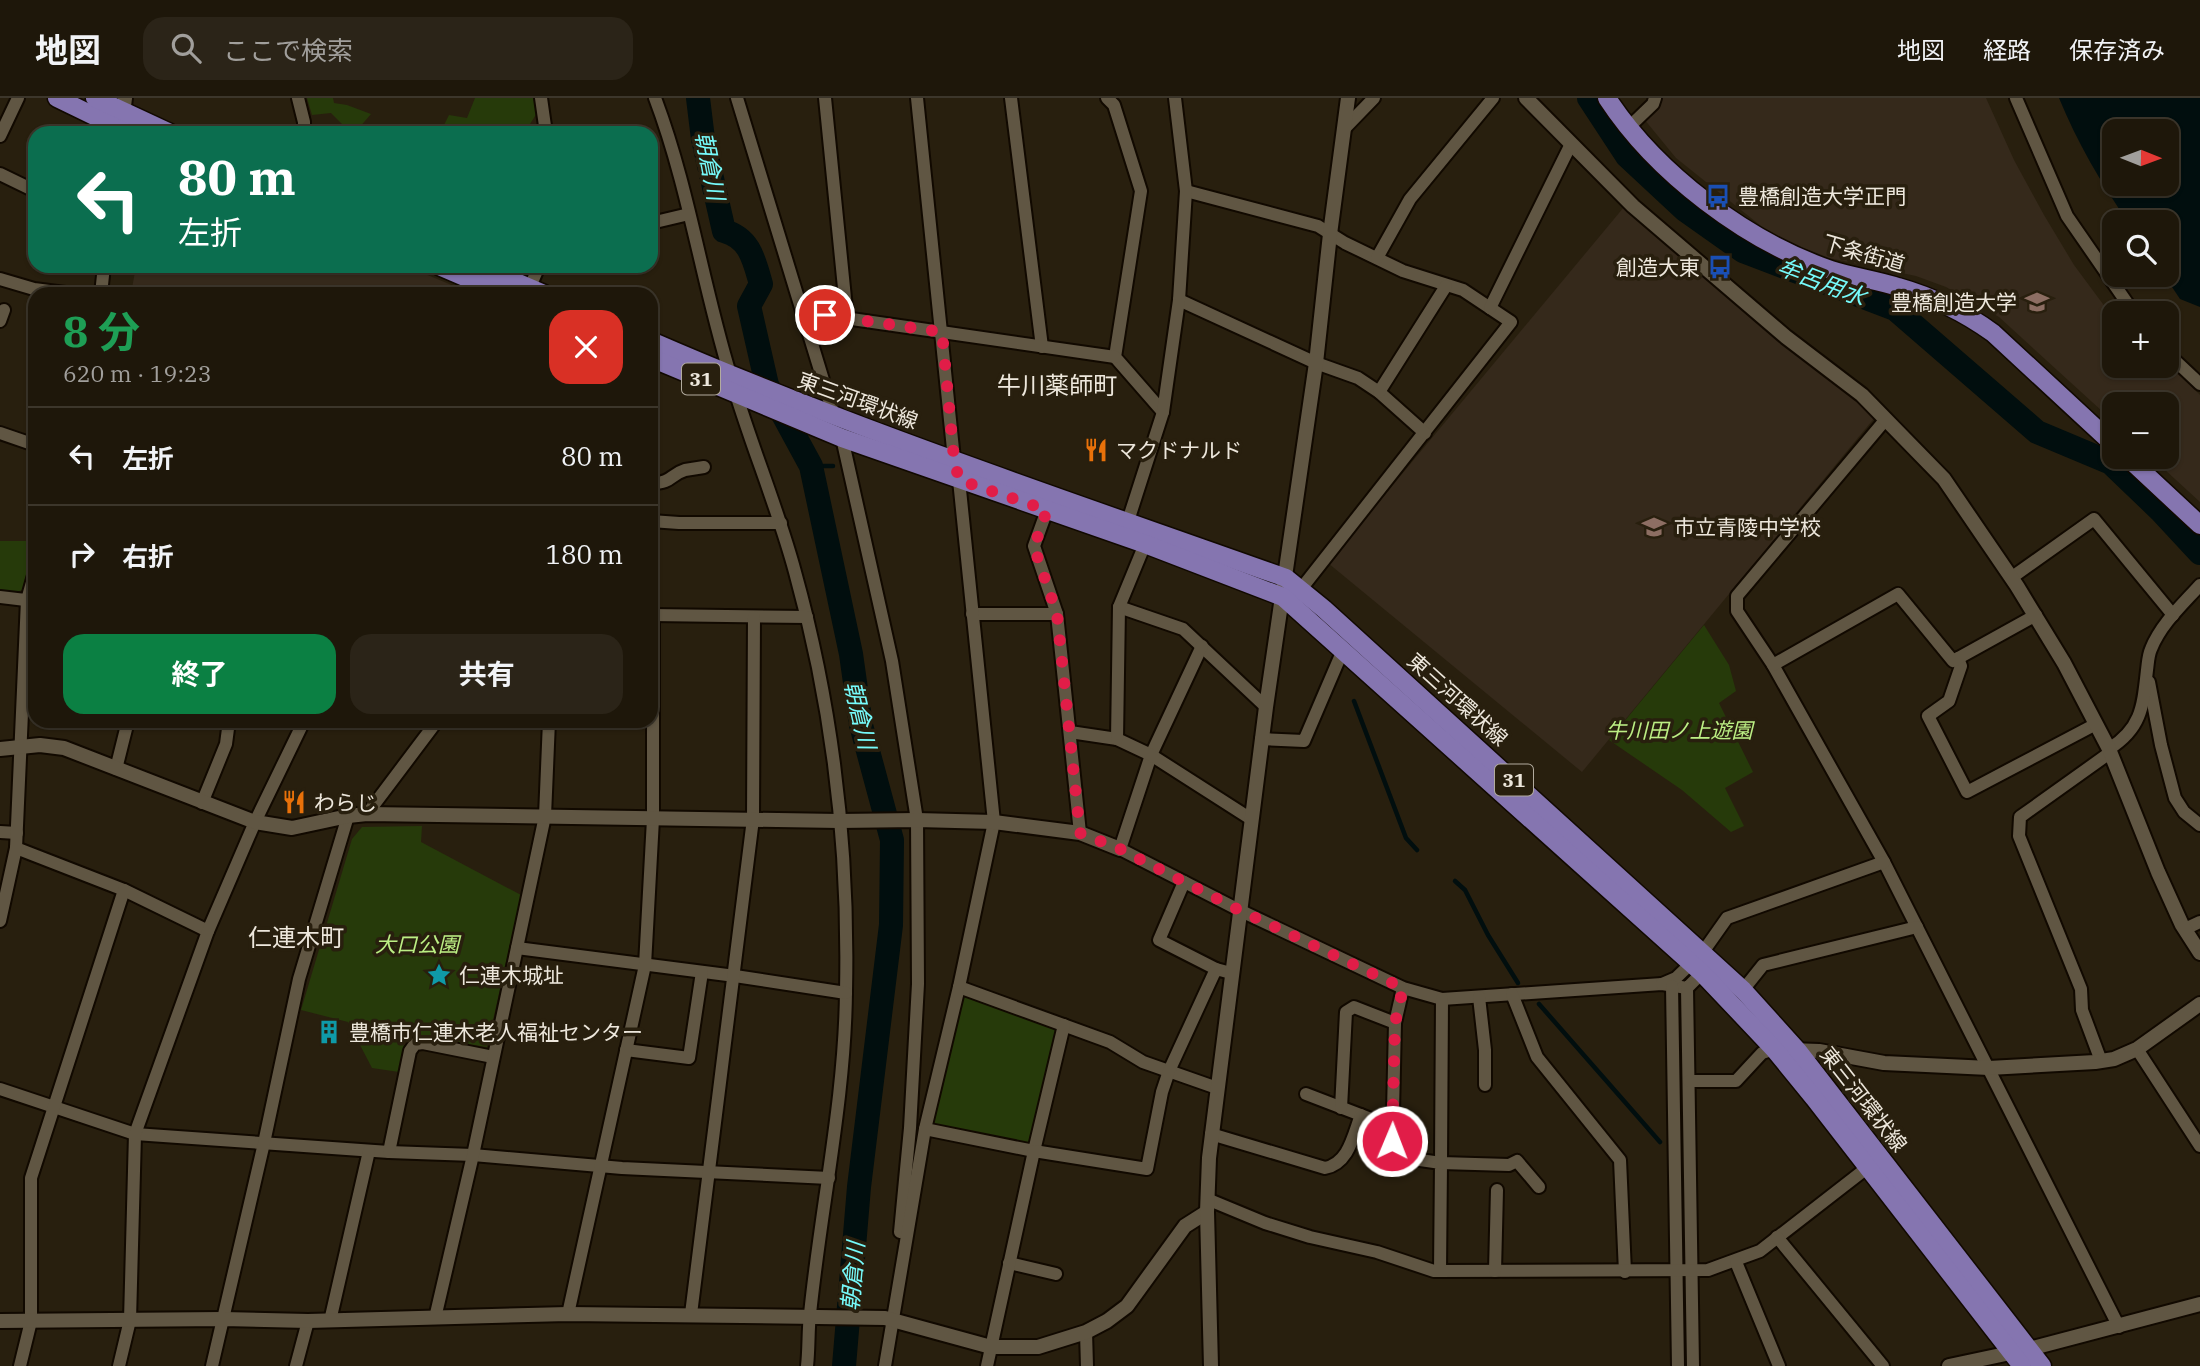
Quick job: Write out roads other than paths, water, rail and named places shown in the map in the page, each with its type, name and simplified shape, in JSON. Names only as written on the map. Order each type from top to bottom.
[{"type":"main road","points":[[57,98],[143,126]]},
{"type":"main road","points":[[95,98],[124,121]]},
{"type":"main road","name":"下条街道","points":[[1607,98],[1629,128],[1667,167],[1734,222],[1812,263],[1915,292],[1947,304],[1976,320],[2102,434]]},
{"type":"main road","points":[[455,273],[488,287]]},
{"type":"main road","points":[[494,273],[523,287]]},
{"type":"main road","name":"東三河環状線","points":[[658,345],[740,388]]},
{"type":"main road","name":"東三河環状線","points":[[658,361],[740,388],[959,480],[1145,544],[1283,597],[1619,897],[1698,963],[1743,990],[1798,1051],[1875,1162],[2021,1356],[2042,1366]]},
{"type":"main road","name":"東三河環状線","points":[[833,425],[954,459],[1286,578],[1301,589],[1698,963],[1875,1162]]},
{"type":"main road","points":[[2140,469],[2200,524]]},
{"type":"street","points":[[0,136],[18,98]]},
{"type":"street","points":[[298,98],[304,126]]},
{"type":"street","points":[[541,98],[545,126]]},
{"type":"street","points":[[655,98],[670,136],[689,214],[807,617],[826,708],[842,821],[846,993],[839,1086],[807,1366]]},
{"type":"street","points":[[737,98],[803,312],[892,661],[914,820],[916,1024],[910,1128],[886,1366]]},
{"type":"street","points":[[825,98],[848,318]]},
{"type":"street","points":[[889,1319],[925,1129],[994,822],[917,98]]},
{"type":"street","points":[[1011,98],[1042,346]]},
{"type":"street","points":[[1107,98],[1114,106],[1140,191],[1115,357]]},
{"type":"street","points":[[1128,521],[1163,412],[1179,300],[1186,191],[1175,98]]},
{"type":"street","points":[[1211,1366],[1207,1205],[1211,1134],[1266,707],[1316,363],[1348,98]]},
{"type":"street","points":[[1343,130],[1374,98]]},
{"type":"street","points":[[1377,258],[1410,199],[1493,98]]},
{"type":"street","points":[[1526,98],[1633,206],[1786,337],[1862,395],[1944,479],[2036,615],[2096,724],[2110,750],[2158,872],[2185,929],[2200,953]]},
{"type":"street","points":[[1629,128],[1653,104],[1654,98]]},
{"type":"street","points":[[2016,98],[2067,216],[2126,301]]},
{"type":"street","points":[[1490,309],[1571,144]]},
{"type":"street","points":[[0,174],[28,188]]},
{"type":"street","points":[[1186,191],[1318,226],[1403,271],[1463,290],[1511,322],[1301,589],[1283,597]]},
{"type":"street","points":[[658,221],[689,214]]},
{"type":"street","points":[[0,279],[28,287]]},
{"type":"street","points":[[1380,391],[1446,286]]},
{"type":"street","points":[[1179,300],[1316,363],[1358,379],[1380,391],[1424,433]]},
{"type":"street","points":[[803,312],[1115,357],[1163,412]]},
{"type":"street","points":[[2179,364],[2200,384]]},
{"type":"street","points":[[1886,419],[1737,596],[1737,611],[1773,665],[1884,862],[2119,1327]]},
{"type":"street","points":[[0,433],[28,443]]},
{"type":"street","points":[[658,483],[671,481],[681,472],[704,467]]},
{"type":"street","points":[[1047,510],[1034,547],[1057,614],[1080,833]]},
{"type":"street","points":[[2011,578],[2094,519],[2173,615]]},
{"type":"street","points":[[658,522],[781,523]]},
{"type":"street","points":[[1117,739],[1119,607],[1145,544]]},
{"type":"street","points":[[2101,1061],[2082,1010],[2081,989],[2019,836],[2020,817],[2126,739],[2136,725],[2149,653],[2156,638],[2200,585]]},
{"type":"street","points":[[1773,665],[1898,594],[1952,661],[2036,615]]},
{"type":"street","points":[[0,597],[28,601]]},
{"type":"street","points":[[1119,607],[1183,629],[1266,707]]},
{"type":"street","points":[[972,614],[1057,614]]},
{"type":"street","points":[[658,615],[807,617]]},
{"type":"street","points":[[691,1314],[753,819],[754,617]]},
{"type":"street","points":[[0,921],[18,833],[28,644]]},
{"type":"street","points":[[1120,849],[1151,755],[1202,646]]},
{"type":"street","points":[[1262,739],[1304,741],[1343,650]]},
{"type":"street","points":[[1958,658],[1961,666],[1949,701],[1928,716],[1967,792],[2096,724]]},
{"type":"street","points":[[2147,671],[2161,746],[2175,798],[2184,812],[2199,824]]},
{"type":"street","points":[[116,769],[126,728]]},
{"type":"street","points":[[202,803],[226,744],[228,728]]},
{"type":"street","points":[[118,1366],[130,1320],[135,1134],[208,930],[255,822],[301,728]]},
{"type":"street","points":[[367,814],[432,728]]},
{"type":"street","points":[[435,1318],[545,816],[548,728]]},
{"type":"street","points":[[568,1314],[645,965],[653,819],[653,728]]},
{"type":"street","points":[[1070,732],[1117,739],[1151,755],[1251,819]]},
{"type":"street","points":[[0,749],[55,746],[255,822],[292,828],[367,814],[994,822],[1080,833],[1120,849],[1239,910],[1403,988],[1442,999],[1667,985],[1687,988]]},
{"type":"street","points":[[212,1366],[299,979],[348,816]]},
{"type":"street","points":[[0,832],[18,833]]},
{"type":"street","points":[[16,848],[124,890],[208,930]]},
{"type":"street","points":[[1693,1366],[1687,988],[1698,963],[1727,918],[1884,862]]},
{"type":"street","points":[[1184,882],[1159,940],[1216,969],[1231,973]]},
{"type":"street","points":[[20,1366],[31,1321],[31,1178],[124,890]]},
{"type":"street","points":[[2185,929],[2200,922]]},
{"type":"street","points":[[1743,990],[1763,965],[1917,927]]},
{"type":"street","points":[[517,947],[846,993]]},
{"type":"street","points":[[1667,985],[1698,963]]},
{"type":"street","points":[[925,1129],[1034,1151],[1147,1169],[1162,1092],[1169,1071],[1216,969]]},
{"type":"street","points":[[626,1050],[689,1058],[702,972]]},
{"type":"street","points":[[1667,985],[1678,1366]]},
{"type":"street","points":[[959,987],[1110,1042],[1143,1062],[1217,1088]]},
{"type":"street","points":[[1403,988],[1395,1023],[1392,1156],[1441,1163],[1509,1165],[1517,1161],[1539,1187]]},
{"type":"street","points":[[1512,994],[1537,1057],[1620,1160],[1625,1272]]},
{"type":"street","points":[[1479,997],[1485,1049],[1485,1085]]},
{"type":"street","points":[[1440,1271],[1442,999]]},
{"type":"street","points":[[1689,1082],[1736,1081],[1762,1053],[1774,1049],[1819,1051],[1884,1063],[1989,1068],[2101,1061],[2114,1059],[2137,1049],[2200,1004]]},
{"type":"street","points":[[1341,1108],[1346,1012],[1354,1007],[1395,1023]]},
{"type":"street","points":[[987,1366],[1034,1151],[1065,1025]]},
{"type":"street","points":[[389,1152],[410,1051],[415,1044],[423,1043],[493,1057]]},
{"type":"street","points":[[2137,1049],[2200,1146]]},
{"type":"street","points":[[0,1089],[135,1134],[708,1173],[828,1178]]},
{"type":"street","points":[[1306,1094],[1392,1127]]},
{"type":"street","points":[[1211,1134],[1325,1168],[1335,1166],[1343,1160],[1360,1115]]},
{"type":"street","points":[[330,1321],[369,1151]]},
{"type":"street","points":[[1207,1205],[1310,1237],[1377,1252],[1440,1271],[1708,1270],[1760,1251],[1875,1162]]},
{"type":"street","points":[[1495,1271],[1497,1190]]},
{"type":"street","points":[[0,1321],[330,1321],[568,1314],[814,1317],[889,1319],[991,1347],[1038,1347],[1086,1332],[1127,1306],[1185,1226],[1207,1205]]},
{"type":"street","points":[[1777,1237],[1883,1366]]},
{"type":"street","points":[[1736,1262],[1779,1366]]},
{"type":"street","points":[[1009,1263],[1055,1273]]},
{"type":"street","points":[[1948,1366],[2021,1356],[2200,1304]]},
{"type":"street","points":[[296,1366],[308,1321]]},
{"type":"street","points":[[1086,1332],[1087,1366]]},
{"type":"waterway","name":"朝倉川","points":[[698,98],[703,139],[724,231],[740,239],[750,251],[761,284],[749,306],[767,385],[811,466],[851,654],[861,725],[892,840],[891,925],[859,1187],[844,1366]]},
{"type":"waterway","name":"牟呂用水","points":[[1589,98],[1627,156],[1685,210],[1743,251],[1895,309],[2037,432],[2111,463],[2200,553]]},
{"type":"waterway","points":[[811,466],[833,466]]},
{"type":"waterway","points":[[1354,701],[1406,838],[1417,850]]},
{"type":"waterway","points":[[1455,881],[1465,890],[1488,935],[1518,983]]},
{"type":"waterway","points":[[1539,1004],[1660,1142]]},
{"type":"place","name":"豊橋創造大学正門","points":[[1718,196]]},
{"type":"place","name":"創造大東","points":[[1720,267]]},
{"type":"place","name":"豊橋創造大学","points":[[2037,302]]},
{"type":"place","name":"マクドナルド","points":[[1096,450]]},
{"type":"place","name":"市立青陵中学校","points":[[1654,527]]},
{"type":"place","name":"わらじ","points":[[294,802]]},
{"type":"place","name":"仁連木城址","points":[[439,975]]},
{"type":"place","name":"豊橋市仁連木老人福祉センター","points":[[329,1032]]},
{"type":"district","name":"牛川薬師町","points":[[1057,385]]},
{"type":"district","name":"仁連木町","points":[[296,937]]},
{"type":"park label","name":"牛川田ノ上遊園","points":[[1679,730]]},
{"type":"park label","name":"大口公園","points":[[417,944]]}]
